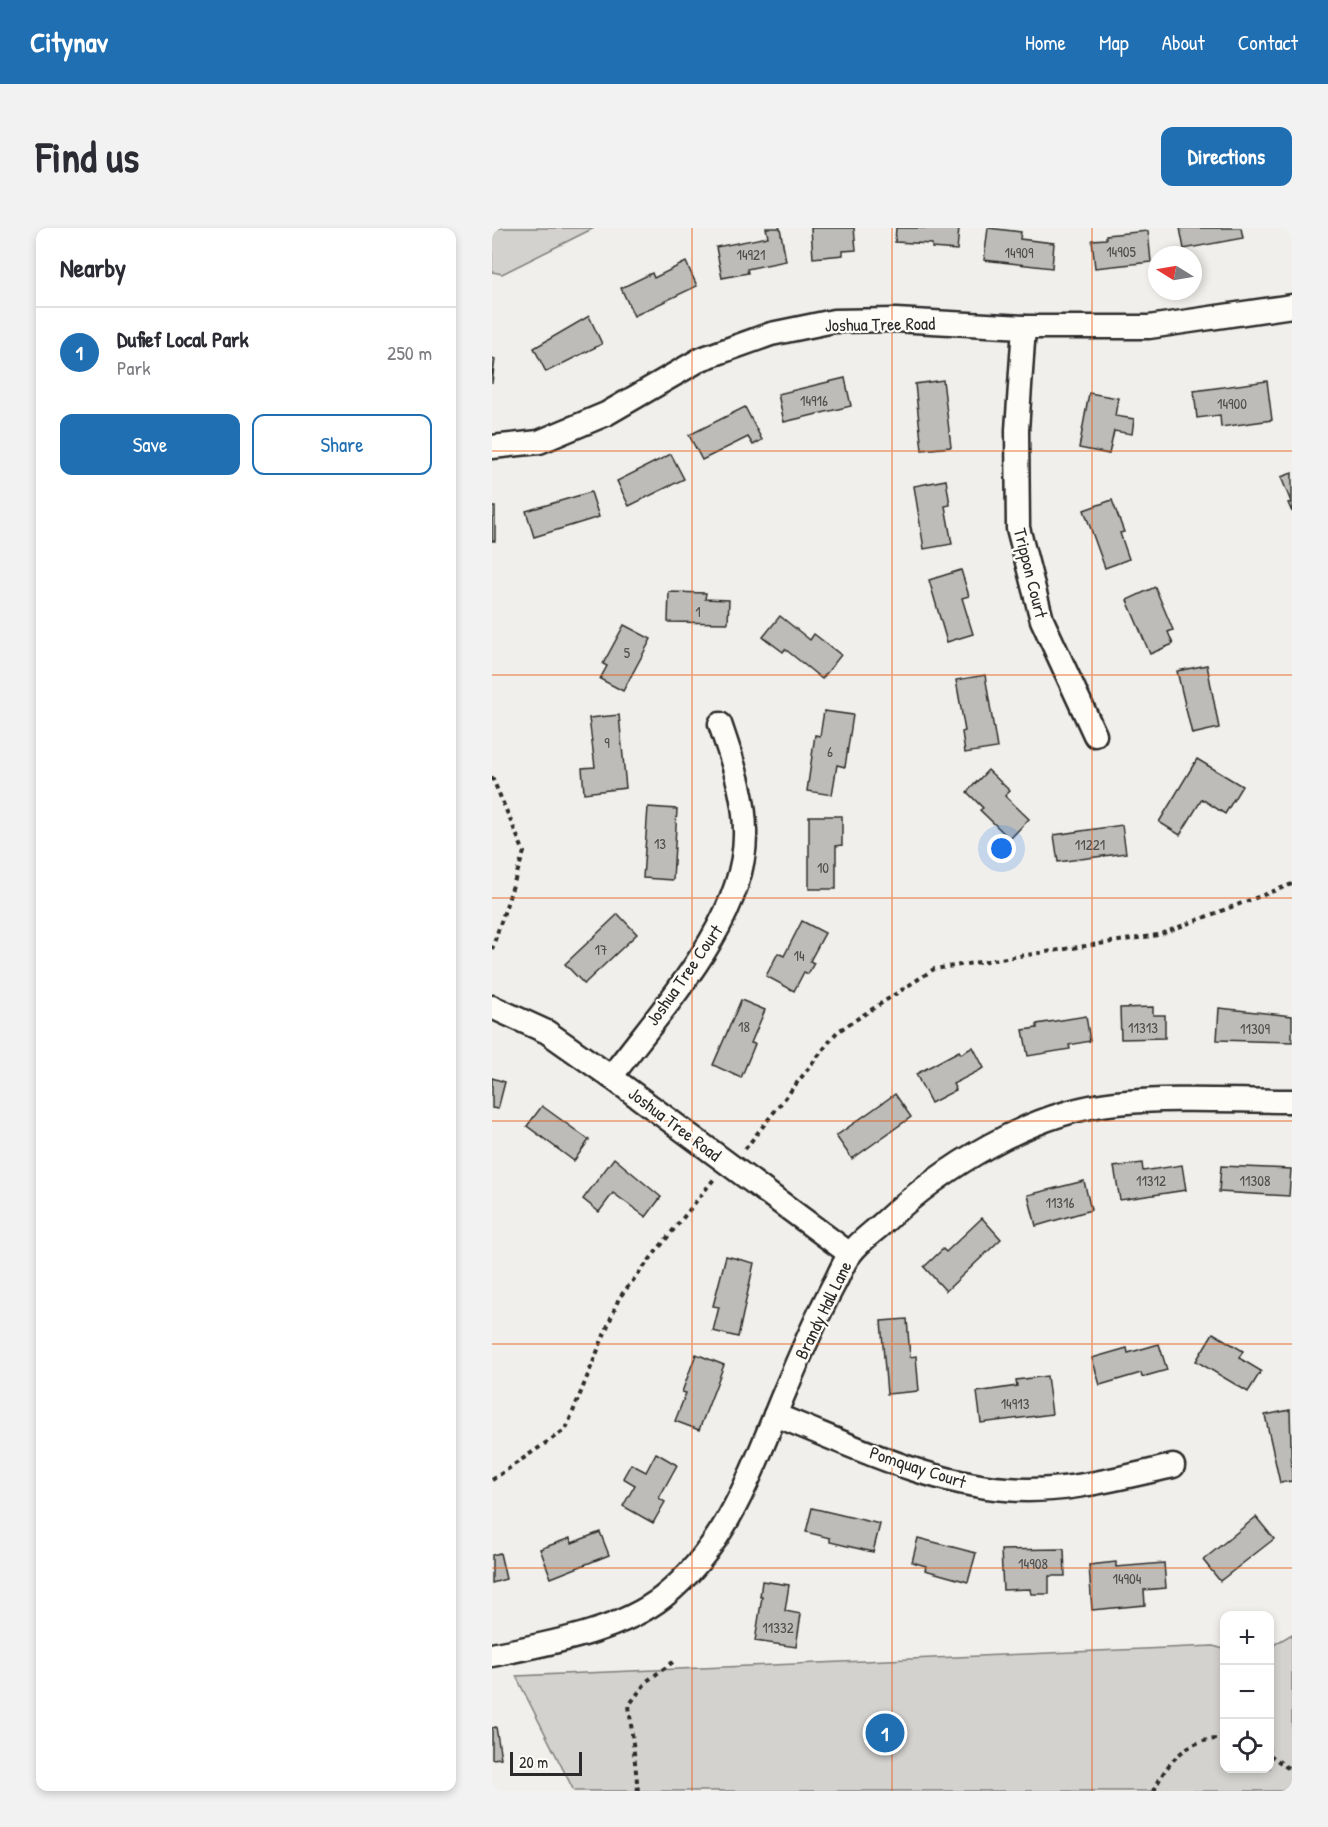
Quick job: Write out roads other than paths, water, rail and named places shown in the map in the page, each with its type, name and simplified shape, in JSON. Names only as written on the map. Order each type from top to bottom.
[{"type":"street","name":"Joshua Tree Road","points":[[492,447],[539,442],[606,414],[701,359],[771,334],[834,321],[895,320],[1024,327],[1149,327],[1292,306]]},
{"type":"street","name":"Trippon Court","points":[[1024,327],[1017,430],[1018,528],[1042,620],[1095,735]]},
{"type":"street","name":"Joshua Tree Court","points":[[611,1077],[705,951],[727,912],[742,869],[746,835],[739,781],[720,724]]},
{"type":"street","name":"Joshua Tree Road","points":[[492,1007],[547,1032],[850,1254]]},
{"type":"street","name":"Brandy Hall Lane","points":[[492,1656],[545,1644],[616,1623],[662,1598],[719,1537],[745,1490],[814,1323],[850,1254],[908,1200],[950,1167],[983,1149],[1067,1113],[1125,1102],[1292,1101]]},
{"type":"street","name":"Pomquay Court","points":[[775,1415],[901,1464],[961,1483],[1008,1490],[1087,1485],[1173,1466]]},
{"type":"place","name":"Dufief Local Park","points":[[885,1733]]}]
